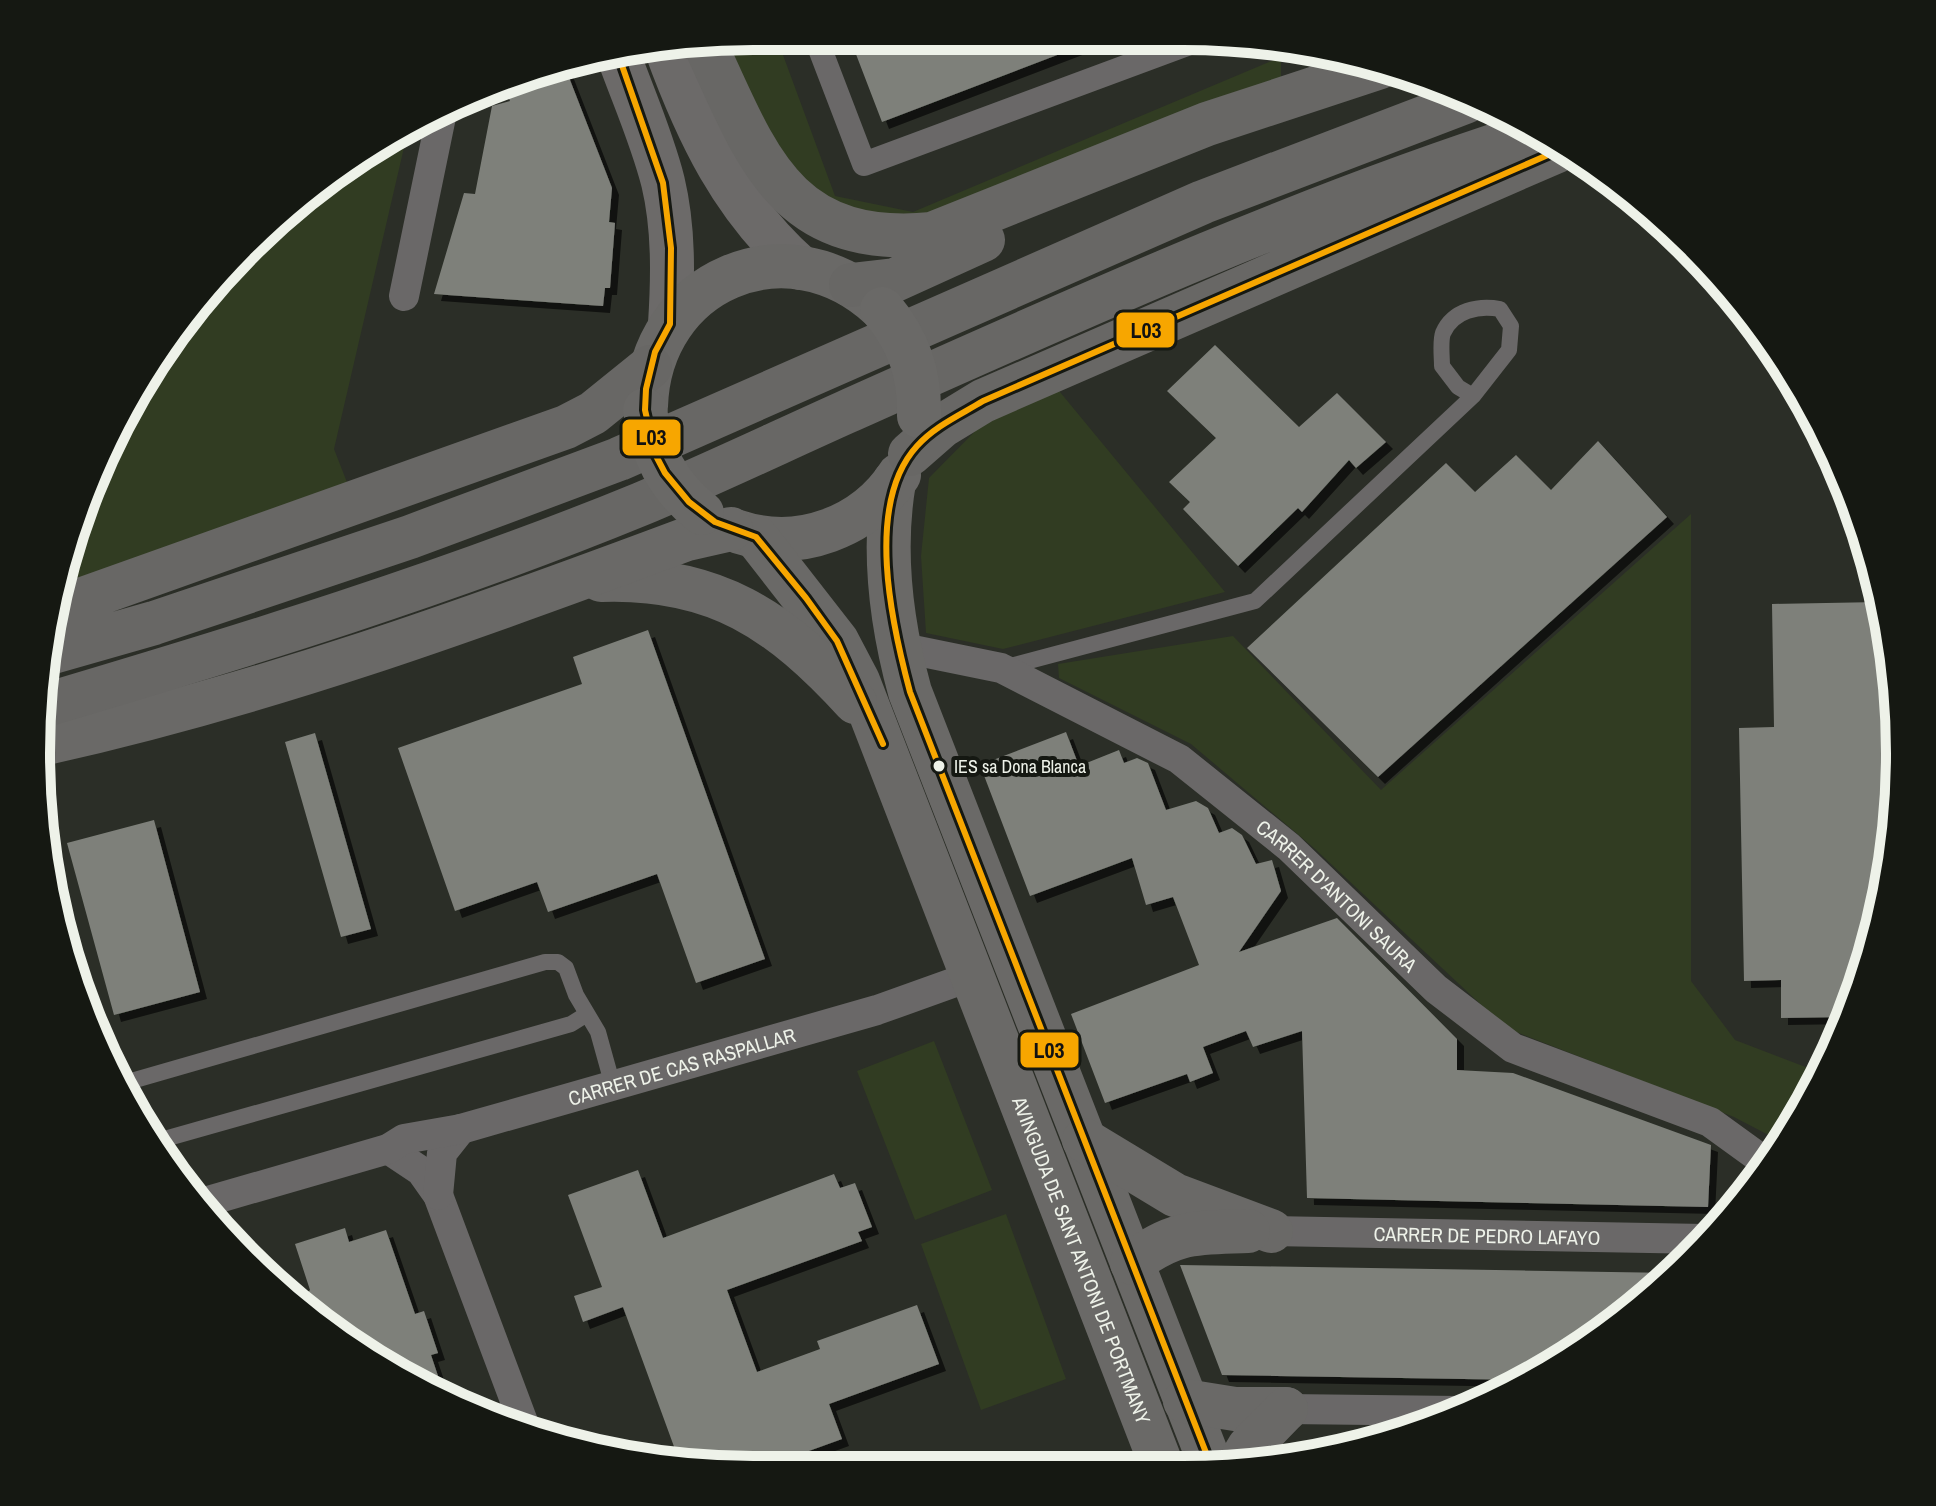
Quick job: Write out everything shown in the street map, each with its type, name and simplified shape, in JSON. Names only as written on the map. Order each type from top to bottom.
[{"type":"highway","points":[[709,52],[750,142],[767,169],[790,195],[821,219],[857,232],[896,237],[932,234],[1207,124],[1361,73]]},
{"type":"highway","points":[[867,297],[895,280],[1127,176],[1388,81]]},
{"type":"highway","points":[[58,650],[154,623],[410,537],[619,459],[1203,202],[1456,106]]},
{"type":"highway","points":[[52,703],[244,646],[432,583],[641,504],[1223,246],[1362,191],[1522,137]]},
{"type":"highway","points":[[908,450],[983,401],[1551,154]]},
{"type":"highway","points":[[66,605],[566,427],[593,413],[650,367]]},
{"type":"main road","points":[[669,55],[687,107],[713,162],[745,209],[801,268],[867,297],[912,358],[919,387],[908,450],[889,513],[889,570],[898,647],[910,692],[1207,1455]]},
{"type":"main road","points":[[621,63],[656,156],[665,193],[672,269],[670,324]]},
{"type":"main road","points":[[801,268],[758,268],[728,278],[700,294],[670,324],[650,367],[645,410],[652,443],[665,473],[678,491],[729,526],[800,538],[823,533],[863,514],[908,450]]},
{"type":"main road","points":[[50,742],[190,710],[394,647],[729,526]]},
{"type":"main road","name":"AVINGUDA DE SANT ANTONI DE PORTMANY","points":[[729,526],[837,641],[876,725],[1158,1456]]},
{"type":"main road","points":[[576,581],[657,581],[717,595],[746,608],[772,624],[805,653],[876,725]]},
{"type":"main road","points":[[1084,1140],[1175,1195],[1271,1231]]},
{"type":"main road","points":[[1132,1263],[1163,1241],[1190,1233],[1271,1231]]},
{"type":"main road","points":[[1185,1401],[1235,1409],[1286,1409]]},
{"type":"main road","points":[[1246,1453],[1286,1409]]},
{"type":"street","points":[[820,50],[864,164],[1171,50]]},
{"type":"street","points":[[404,296],[440,123]]},
{"type":"street","name":"CARRER D'ANTONI SAURA","points":[[898,647],[1001,668],[1179,759],[1289,847],[1436,989],[1513,1048],[1710,1122],[1758,1157]]},
{"type":"street","name":"CARRER DE CAS RASPALLAR","points":[[211,1200],[388,1149],[419,1135],[461,1129],[877,1010],[972,976]]},
{"type":"street","points":[[438,1195],[442,1153],[461,1129]]},
{"type":"street","points":[[388,1149],[421,1171],[438,1195],[521,1417]]},
{"type":"street","name":"CARRER DE PEDRO LAFAYO","points":[[1271,1231],[1691,1239]]},
{"type":"street","points":[[1286,1409],[1430,1411]]},
{"type":"lane","points":[[1001,668],[1255,601],[1473,396],[1509,350],[1511,326],[1500,309],[1484,306],[1461,313],[1443,333],[1442,366],[1458,387],[1473,396]]},
{"type":"lane","points":[[131,1081],[545,962],[558,962],[566,968],[598,1032],[613,1086]]},
{"type":"lane","points":[[165,1139],[571,1024],[587,1014]]},
{"type":"green space","points":[[781,50],[835,196],[913,212],[1281,57],[1281,85],[904,228],[796,187],[720,51]]},
{"type":"green space","points":[[405,142],[334,449],[350,490],[72,580],[87,527],[122,442],[168,362],[195,325],[224,289],[289,224],[362,168]]},
{"type":"green space","points":[[1055,386],[1225,592],[1003,649],[926,633],[921,556],[929,478],[990,416]]},
{"type":"green space","points":[[1691,514],[1691,981],[1735,1040],[1811,1069],[1772,1137],[1734,1117],[1506,1028],[1314,848],[1191,744],[1059,678],[1058,664],[1233,636],[1381,790]]},
{"type":"green space","points":[[934,1041],[992,1190],[915,1220],[857,1071]]},
{"type":"green space","points":[[1006,1214],[1066,1379],[981,1410],[921,1244]]},
{"type":"building","points":[[854,50],[1070,50],[882,122]]},
{"type":"building","points":[[568,75],[612,188],[609,222],[615,223],[610,288],[605,288],[603,306],[434,294],[464,193],[475,194],[492,106],[510,101],[507,95]]},
{"type":"building","points":[[1215,345],[1299,427],[1337,393],[1386,442],[1356,468],[1349,460],[1302,512],[1298,508],[1238,566],[1183,509],[1190,502],[1169,482],[1216,438],[1167,391]]},
{"type":"building","points":[[1598,441],[1667,517],[1378,777],[1247,648],[1446,463],[1475,492],[1516,455],[1551,490]]},
{"type":"building","points":[[1869,602],[1880,661],[1886,753],[1880,845],[1862,935],[1834,1017],[1781,1018],[1781,980],[1744,981],[1739,728],[1774,727],[1772,604]]},
{"type":"building","points":[[648,630],[765,959],[696,983],[657,874],[548,912],[537,882],[455,911],[398,748],[582,684],[573,657]]},
{"type":"building","points":[[1066,732],[1079,766],[1119,750],[1124,763],[1137,758],[1148,763],[1166,810],[1196,801],[1208,808],[1219,833],[1232,828],[1242,835],[1256,864],[1272,860],[1281,891],[1239,952],[1337,918],[1457,1039],[1457,1070],[1513,1073],[1711,1145],[1708,1207],[1307,1198],[1302,1031],[1253,1047],[1246,1031],[1203,1047],[1213,1073],[1190,1082],[1187,1074],[1105,1103],[1071,1014],[1199,965],[1173,897],[1146,905],[1132,858],[1030,896],[980,765]]},
{"type":"building","points":[[315,733],[371,929],[341,937],[285,742]]},
{"type":"building","points":[[154,820],[200,992],[114,1015],[67,843]]},
{"type":"building","points":[[638,1170],[663,1238],[834,1174],[840,1188],[855,1183],[872,1227],[858,1232],[862,1241],[727,1290],[757,1372],[820,1349],[817,1341],[917,1305],[939,1364],[829,1404],[842,1439],[795,1456],[676,1451],[623,1307],[583,1322],[574,1296],[602,1287],[568,1195]]},
{"type":"building","points":[[345,1228],[349,1242],[386,1230],[415,1314],[424,1311],[438,1353],[431,1355],[440,1383],[362,1338],[347,1327],[344,1319],[339,1321],[305,1295],[310,1290],[295,1244]]},
{"type":"building","points":[[1180,1265],[1657,1273],[1574,1338],[1502,1380],[1222,1375]]},
{"type":"transit line","name":"L03","points":[[621,63],[663,183],[671,248],[670,324],[655,352],[646,389],[645,410],[655,454],[665,473],[689,502],[715,522],[756,537],[806,598],[837,641],[883,744]]},
{"type":"transit line","name":"L03","points":[[1207,1455],[910,692],[890,600],[887,532],[891,499],[901,470],[917,446],[940,427],[983,401],[1551,154]]},
{"type":"place","name":"IES sa Dona Blanca","points":[[939,766]]}]
